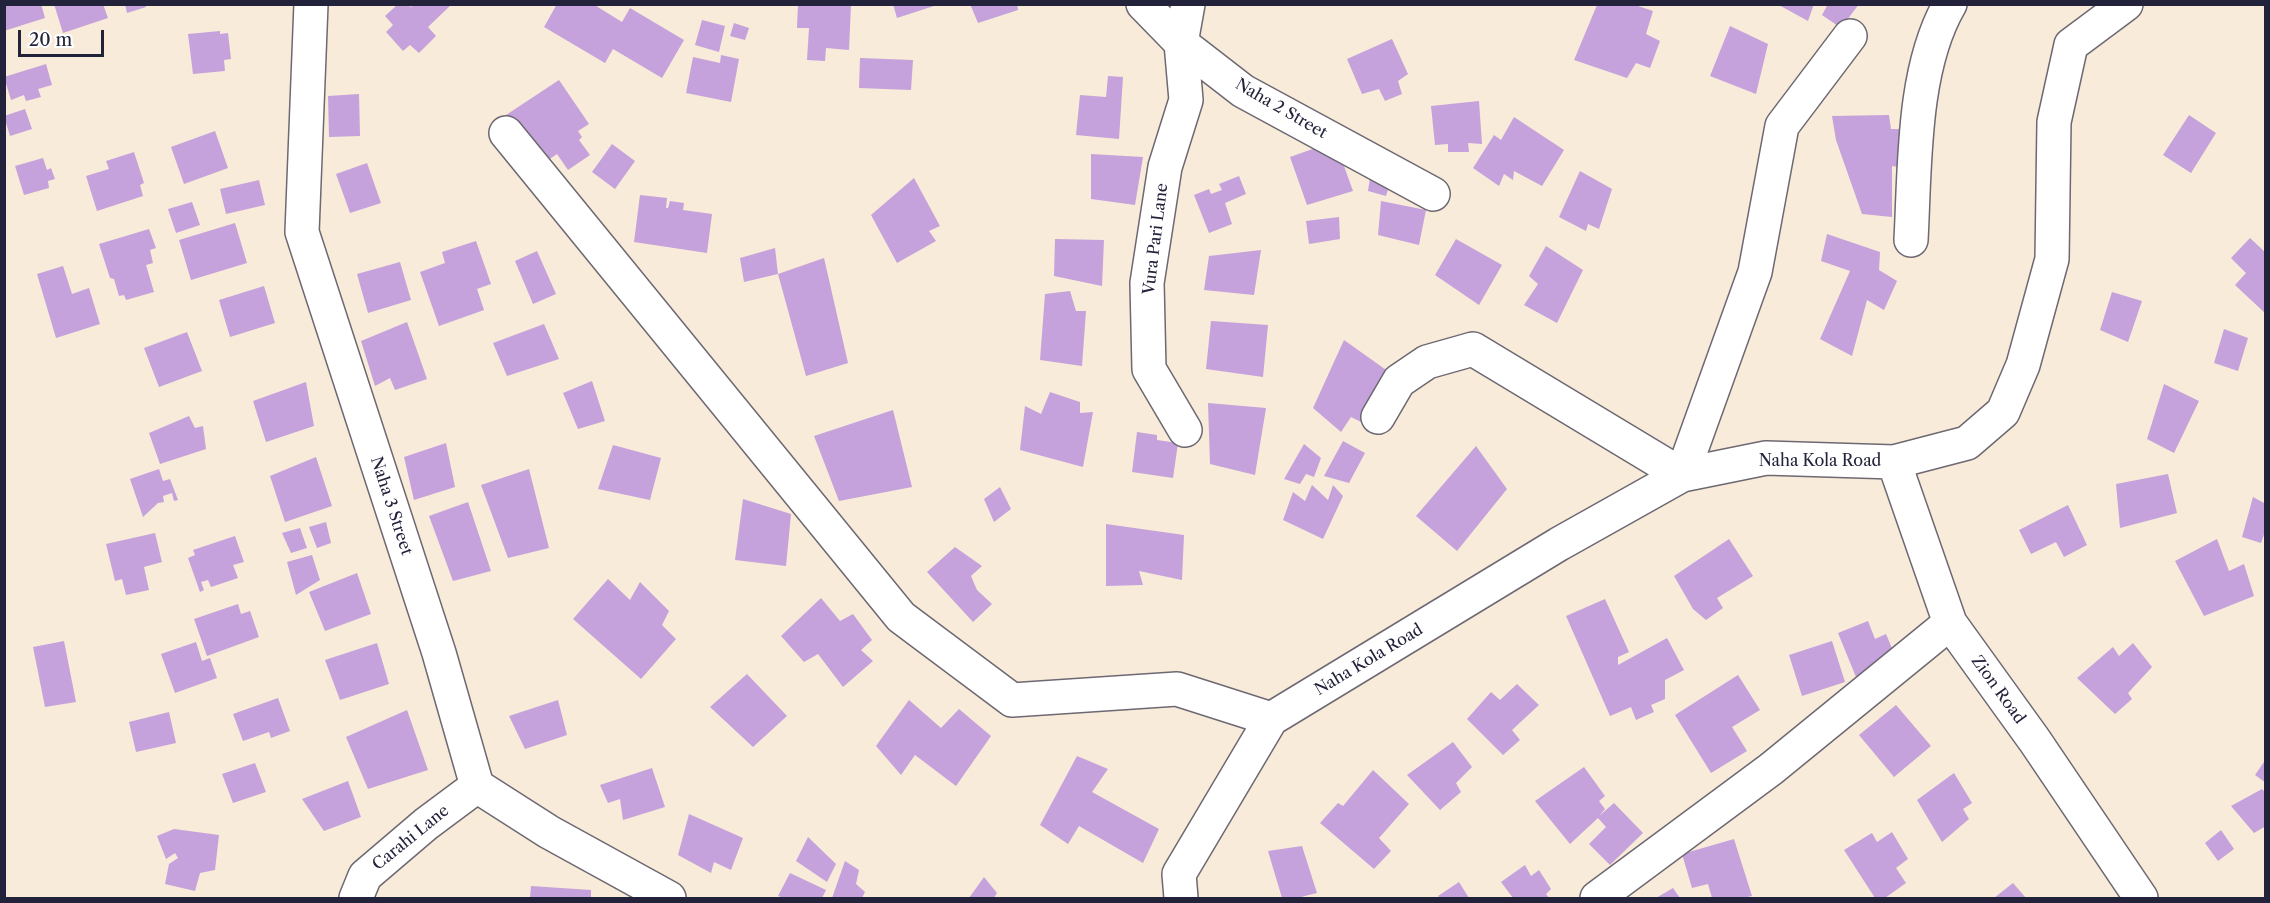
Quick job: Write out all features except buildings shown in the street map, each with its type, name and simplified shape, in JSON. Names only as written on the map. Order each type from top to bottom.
[{"type":"street","name":"Naha 3 Street","points":[[311,4],[302,232],[439,653],[477,786]]},
{"type":"street","name":"Naha 2 Street","points":[[1143,4],[1181,43],[1244,91],[1433,194]]},
{"type":"street","name":"Vura Pari Lane","points":[[1185,430],[1149,369],[1147,283],[1165,167],[1186,100],[1181,43],[1188,4]]},
{"type":"street","points":[[1911,240],[1918,108],[1938,25],[1950,4]]},
{"type":"street","name":"Naha Kola Road","points":[[1181,898],[1179,874],[1271,720],[1559,544],[1682,475],[1766,458],[1894,462],[1967,443],[2003,412],[2023,365],[2052,259],[2054,122],[2071,45],[2126,4]]},
{"type":"street","points":[[1378,417],[1399,381],[1427,362],[1473,349],[1682,475],[1755,272],[1782,126],[1850,36]]},
{"type":"street","points":[[506,133],[901,617],[1012,700],[1177,689],[1271,720]]},
{"type":"street","name":"Zion Road","points":[[1894,462],[1950,623],[2035,741],[2141,898]]},
{"type":"street","points":[[1597,898],[1771,769],[1950,623]]},
{"type":"street","name":"Carahi Lane","points":[[356,898],[365,876],[426,824],[477,786]]},
{"type":"street","points":[[477,786],[549,832],[669,898]]}]
